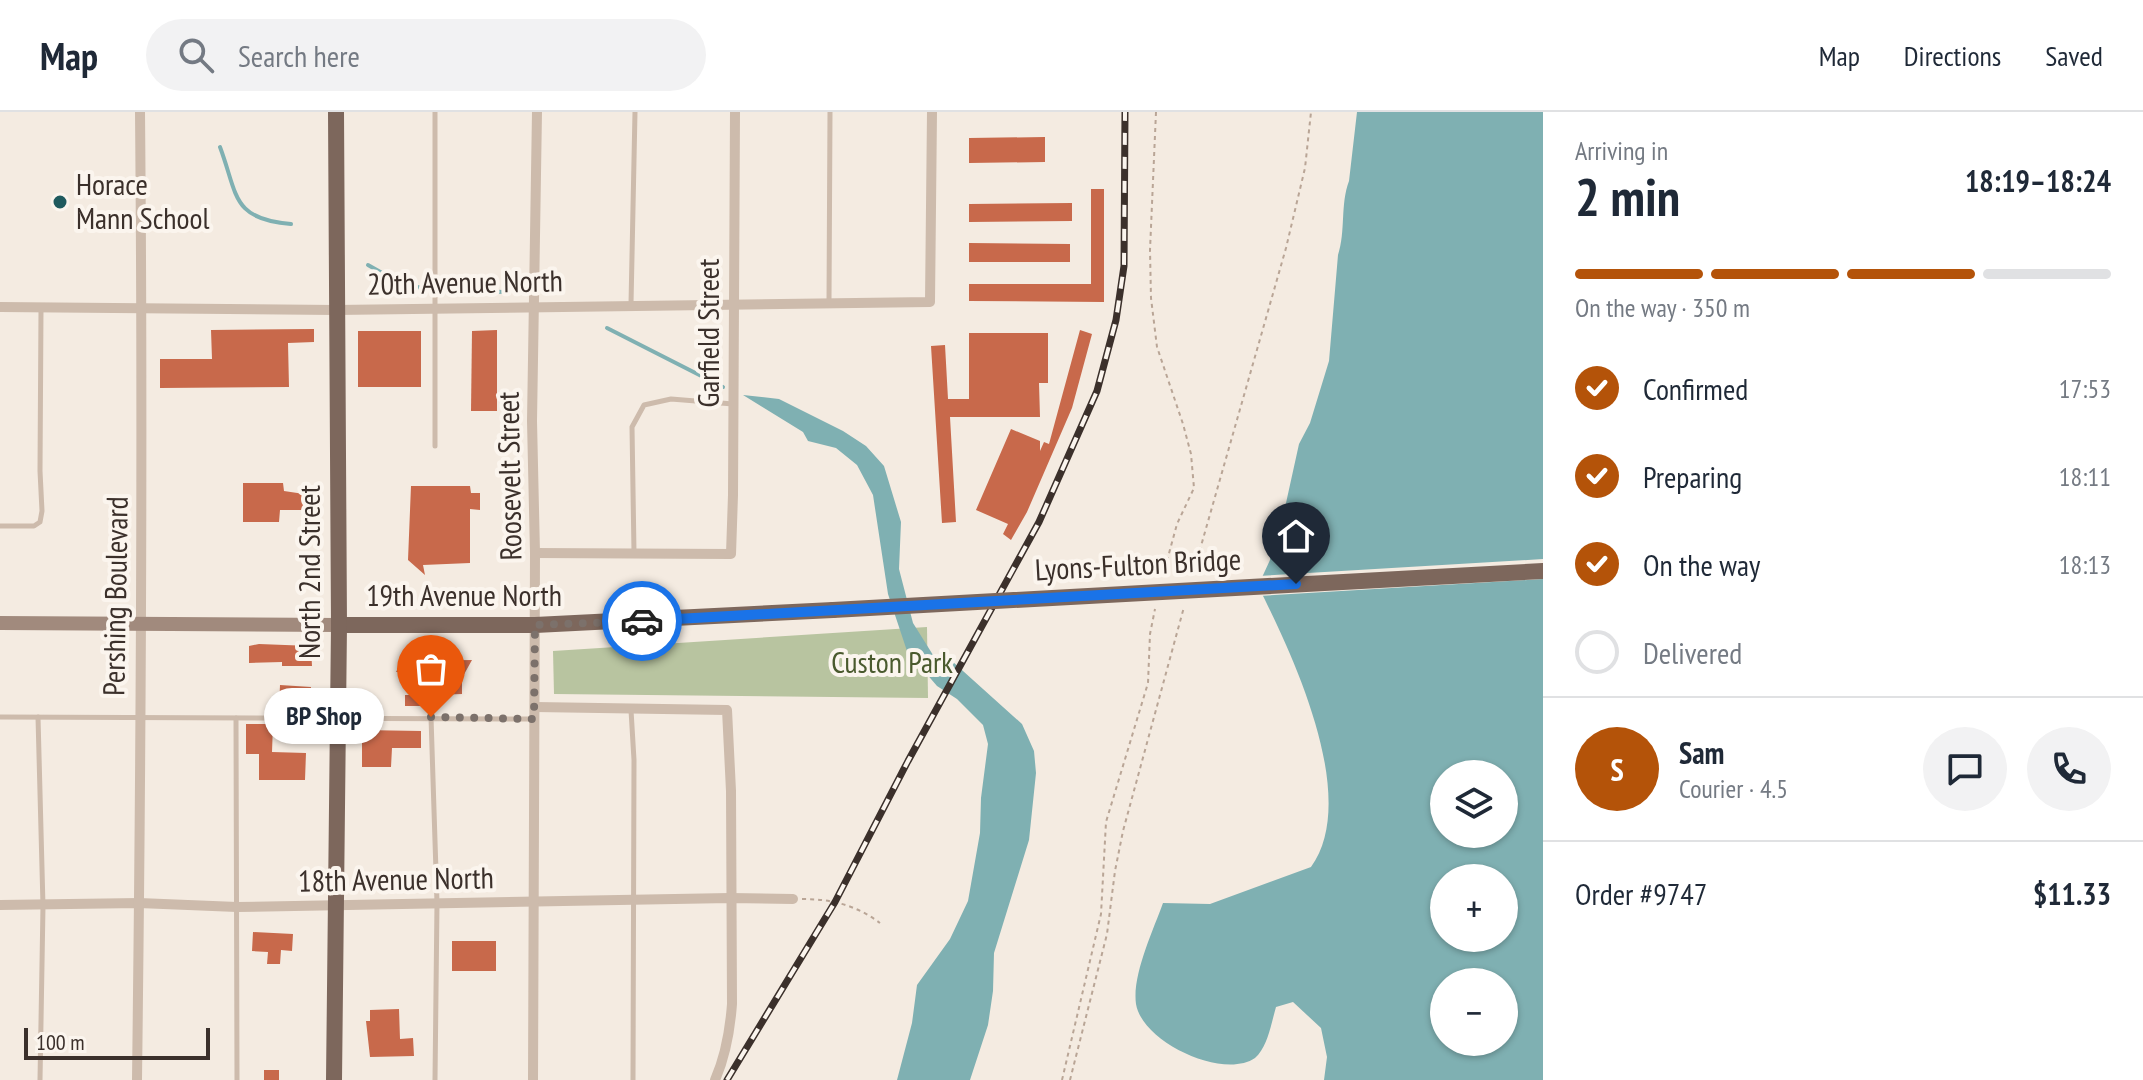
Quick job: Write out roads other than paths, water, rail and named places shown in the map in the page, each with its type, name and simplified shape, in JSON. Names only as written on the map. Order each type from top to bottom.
[{"type":"main road","name":"North 2nd Street","points":[[334,1080],[339,625],[336,112]]},
{"type":"main road","name":"Lyons-Fulton Bridge","points":[[833,610],[1543,571]]},
{"type":"main road","name":"19th Avenue North","points":[[0,623],[535,625],[833,610]]},
{"type":"street","name":"Pershing Boulevard","points":[[137,1080],[142,624],[140,112]]},
{"type":"street","name":"Roosevelt Street","points":[[533,1080],[535,553],[532,421],[537,112]]},
{"type":"street","name":"Garfield Street","points":[[634,553],[731,554],[735,112]]},
{"type":"street","name":"20th Avenue North","points":[[0,307],[336,310],[930,302],[932,112]]},
{"type":"street","points":[[535,553],[634,553]]},
{"type":"street","points":[[535,707],[727,710],[731,791],[729,1034],[715,1080]]},
{"type":"street","name":"18th Avenue North","points":[[0,905],[139,903],[237,907],[793,899]]},
{"type":"lane","points":[[435,112],[435,446]]},
{"type":"lane","points":[[631,304],[635,112]]},
{"type":"lane","points":[[829,302],[830,112]]},
{"type":"lane","points":[[0,526],[34,526],[40,522],[41,307]]},
{"type":"lane","points":[[634,553],[632,427],[637,415],[644,405],[671,399],[733,404]]},
{"type":"lane","points":[[631,709],[634,760],[633,1080]]},
{"type":"lane","points":[[0,717],[534,719]]},
{"type":"lane","points":[[38,717],[43,906],[40,1080]]},
{"type":"lane","points":[[431,717],[437,903],[435,1080]]},
{"type":"lane","points":[[236,718],[237,1080]]},
{"type":"water","points":[[1357,112],[1543,112],[1543,1080],[1324,1080],[1327,1057],[1321,1028],[1293,1002],[1276,1007],[1266,1041],[1255,1058],[1241,1064],[1205,1061],[1168,1044],[1153,1032],[1136,1004],[1140,967],[1163,903],[1210,904],[1311,867],[1324,838],[1329,803],[1316,726],[1288,648],[1258,586],[1270,560],[1271,545],[1286,503],[1299,444],[1310,423],[1329,361]]},
{"type":"water","points":[[743,395],[779,399],[843,431],[866,446],[884,466],[901,522],[899,569],[913,623],[933,655],[953,662],[1022,724],[1034,751],[1036,773],[1029,840],[994,953],[988,1025],[970,1080],[897,1080],[912,1023],[917,985],[950,939],[968,901],[980,833],[988,744],[983,725],[957,699],[937,686],[907,651],[888,594],[873,495],[857,465],[836,448],[808,441],[803,432]]},
{"type":"waterway","points":[[220,147],[235,191],[247,210],[257,217],[291,224]]},
{"type":"waterway","points":[[368,265],[398,282],[429,290]]},
{"type":"waterway","points":[[443,291],[509,292]]},
{"type":"waterway","points":[[607,328],[723,387]]},
{"type":"railway","points":[[727,1080],[835,902],[1039,522],[1097,391],[1116,320],[1124,266],[1125,112]]},
{"type":"place","name":"Horace Mann School","points":[[60,202]]},
{"type":"place","name":"BP Shop","points":[[431,717]]},
{"type":"park label","name":"Custon Park","points":[[892,663]]}]
